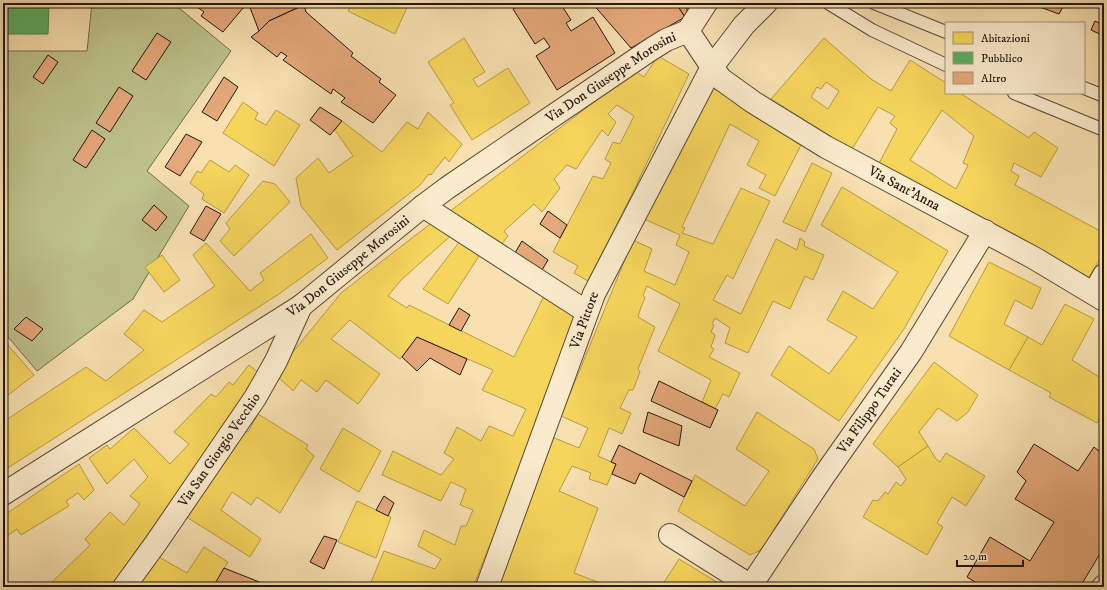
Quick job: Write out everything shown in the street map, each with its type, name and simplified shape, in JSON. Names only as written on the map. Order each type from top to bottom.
[{"type":"street","points":[[688,31],[706,3]]},
{"type":"street","name":"Via Pittore","points":[[487,587],[594,294],[712,66],[744,26],[766,3]]},
{"type":"street","name":"Via Sant'Anna","points":[[688,31],[721,79],[753,102],[826,147],[1034,258],[1101,289]]},
{"type":"street","name":"Via Don Giuseppe Morosini","points":[[3,494],[301,306],[447,188],[650,50],[666,40],[688,31]]},
{"type":"street","points":[[423,206],[587,312]]},
{"type":"street","name":"Via Filippo Turati","points":[[751,586],[823,477],[911,352],[985,231]]},
{"type":"street","name":"Via San Giorgio Vecchio","points":[[124,587],[156,543],[255,398],[276,360],[301,306]]},
{"type":"street","points":[[670,535],[751,586]]},
{"type":"lane","points":[[828,3],[872,30],[945,65]]},
{"type":"lane","points":[[874,3],[945,32]]},
{"type":"lane","points":[[1085,88],[1104,96]]},
{"type":"lane","points":[[1016,94],[1104,130]]},
{"type":"green space","points":[[92,3],[173,3],[231,51],[147,171],[189,206],[133,299],[37,371],[3,331],[3,51],[87,51]]},
{"type":"building: Abitazioni","points":[[352,3],[409,3],[395,34],[348,11]]},
{"type":"building: Abitazioni","points":[[464,38],[485,72],[473,79],[478,87],[508,68],[530,103],[472,140],[450,105],[454,103],[428,62]]},
{"type":"building: Abitazioni","points":[[824,38],[871,79],[891,91],[910,60],[945,82],[945,94],[962,94],[1029,138],[1034,132],[1058,148],[1041,177],[1014,163],[1011,171],[1019,176],[1015,185],[1104,233],[1104,252],[1087,280],[876,169],[897,129],[890,123],[895,116],[878,107],[851,151],[771,99]],"holes":[[[826,82],[839,91],[828,109],[811,97],[817,87],[821,89]],[[942,110],[974,136],[963,163],[968,165],[956,189],[910,160]]]},
{"type":"building: Abitazioni","points":[[658,56],[689,74],[633,192],[588,281],[574,273],[578,266],[553,252],[593,176],[603,179],[611,163],[605,159],[613,142],[620,144],[634,116],[617,105],[608,114],[616,122],[608,136],[602,130],[576,169],[567,165],[554,179],[560,188],[542,212],[534,204],[504,231],[508,236],[498,249],[445,215],[635,71],[644,77]]},
{"type":"building: Abitazioni","points":[[711,87],[803,141],[775,196],[759,188],[766,175],[747,165],[759,141],[730,124],[682,227],[685,228],[682,233],[713,244],[741,188],[770,201],[733,279],[727,275],[713,300],[741,314],[776,239],[797,250],[800,238],[805,242],[804,246],[824,255],[813,280],[805,276],[790,309],[773,301],[748,353],[725,343],[730,328],[715,318],[712,324],[714,325],[711,332],[715,335],[711,347],[714,349],[709,357],[740,373],[729,397],[723,394],[715,409],[702,402],[711,380],[658,351],[680,304],[647,286],[643,295],[645,298],[638,317],[655,327],[638,369],[640,372],[633,390],[629,390],[620,408],[631,413],[622,434],[609,428],[598,456],[616,464],[607,485],[589,479],[591,473],[572,466],[559,491],[598,508],[574,573],[611,587],[494,587],[552,437],[579,448],[588,428],[561,416],[633,240],[652,249],[644,271],[675,285],[689,252],[676,245],[680,235],[644,219]]},
{"type":"building: Abitazioni","points":[[243,102],[258,113],[255,119],[266,125],[276,110],[300,125],[274,166],[223,133]]},
{"type":"building: Abitazioni","points":[[428,112],[462,144],[449,162],[445,157],[431,175],[429,174],[419,186],[337,250],[301,206],[296,178],[318,158],[329,173],[353,156],[335,130],[342,121],[382,152],[407,122],[418,129]]},
{"type":"building: Abitazioni","points":[[210,160],[229,172],[235,165],[249,175],[224,213],[202,199],[204,194],[190,183],[197,171],[201,173]]},
{"type":"building: Abitazioni","points":[[812,163],[832,173],[805,232],[783,222]]},
{"type":"building: Abitazioni","points":[[263,181],[275,184],[290,202],[234,256],[220,241],[230,229],[226,223]]},
{"type":"building: Abitazioni","points":[[842,187],[948,251],[904,329],[839,421],[771,375],[789,346],[829,374],[857,337],[827,320],[843,291],[873,309],[898,272],[821,225]]},
{"type":"building: Abitazioni","points":[[434,221],[455,232],[401,280],[388,296],[407,308],[409,305],[514,357],[546,292],[577,309],[529,446],[473,587],[369,587],[384,551],[435,569],[441,559],[418,546],[424,530],[455,545],[461,526],[466,526],[473,510],[460,505],[466,489],[451,482],[441,501],[382,475],[393,451],[441,475],[454,459],[444,453],[457,427],[481,441],[489,426],[513,436],[526,409],[482,390],[493,370],[417,337],[400,359],[350,320],[331,339],[380,374],[358,404],[326,380],[317,392],[301,380],[293,391],[275,374],[341,293]]},
{"type":"building: Abitazioni","points":[[311,234],[328,258],[279,294],[3,471],[3,422],[86,367],[106,381],[144,350],[124,334],[144,310],[162,322],[215,286],[193,255],[206,243],[250,291],[264,280],[260,273]]},
{"type":"building: Abitazioni","points":[[460,241],[481,253],[448,304],[423,289]]},
{"type":"building: Abitazioni","points":[[162,255],[180,280],[164,292],[145,267]]},
{"type":"building: Abitazioni","points":[[989,262],[1041,288],[1032,309],[1015,300],[1004,324],[1028,337],[1009,370],[949,336]]},
{"type":"building: Abitazioni","points":[[1065,304],[1094,319],[1072,360],[1104,380],[1104,412],[1097,423],[1049,397],[1051,393],[1009,370],[1028,337],[1042,345]]},
{"type":"building: Abitazioni","points":[[5,342],[34,375],[7,396],[3,390],[3,344]]},
{"type":"building: Abitazioni","points":[[934,362],[978,395],[968,412],[957,421],[938,408],[919,432],[928,446],[898,467],[873,444]]},
{"type":"building: Abitazioni","points":[[249,365],[260,374],[110,587],[55,587],[56,585],[52,582],[90,545],[85,539],[110,512],[124,525],[140,504],[130,496],[148,477],[134,459],[107,484],[89,458],[107,445],[110,449],[134,428],[170,464],[189,444],[174,432],[211,394],[216,397],[229,382],[233,385]]},
{"type":"building: Abitazioni","points":[[757,412],[814,449],[818,459],[761,550],[750,555],[678,511],[695,475],[745,506],[769,471],[736,449]]},
{"type":"building: Abitazioni","points":[[258,414],[308,445],[306,449],[314,456],[280,513],[257,497],[251,505],[232,492],[221,510],[261,539],[250,557],[185,516],[241,428],[248,432]]},
{"type":"building: Abitazioni","points":[[343,428],[381,451],[359,492],[320,469]]},
{"type":"building: Abitazioni","points":[[928,446],[936,459],[940,462],[946,453],[985,476],[966,506],[952,497],[937,523],[943,527],[927,555],[863,517],[873,500],[878,501],[885,492],[888,494],[896,482],[901,486],[906,479],[898,467]]},
{"type":"building: Abitazioni","points":[[79,464],[94,490],[84,500],[78,493],[66,501],[69,506],[21,535],[17,529],[3,539],[3,516]]},
{"type":"building: Abitazioni","points":[[357,501],[391,517],[376,558],[338,542]]},
{"type":"building: Abitazioni","points":[[204,547],[228,562],[213,587],[138,587],[159,557],[187,573]]},
{"type":"building: Abitazioni","points":[[679,559],[725,587],[661,587]]},
{"type":"building: Pubblico","points":[[8,3],[49,3],[48,34],[7,34]]},
{"type":"building: Altro","points":[[192,3],[300,3],[301,6],[269,21],[259,31],[249,5],[243,8],[223,32],[201,16],[204,12]]},
{"type":"building: Altro","points":[[523,3],[560,3],[571,20],[566,23],[571,31],[593,17],[615,53],[557,90],[536,56],[550,47],[544,38],[535,44],[513,9]]},
{"type":"building: Altro","points":[[592,3],[611,3],[614,7],[621,3],[676,3],[685,17],[631,48]]},
{"type":"building: Altro","points":[[676,3],[687,3],[687,14],[685,17]]},
{"type":"building: Altro","points":[[1029,3],[1065,3],[1059,14]]},
{"type":"building: Altro","points":[[1082,3],[1092,3],[1089,8]]},
{"type":"building: Altro","points":[[304,5],[306,12],[353,53],[351,56],[381,79],[379,82],[396,95],[373,123],[341,102],[345,98],[333,89],[331,94],[283,60],[287,56],[281,52],[277,57],[251,37],[269,21]]},
{"type":"building: Altro","points":[[1102,16],[1104,17],[1104,36],[1091,30],[1095,21],[1099,23]]},
{"type":"building: Altro","points":[[157,33],[171,42],[146,80],[132,71]]},
{"type":"building: Altro","points":[[48,55],[58,62],[43,84],[33,77]]},
{"type":"building: Altro","points":[[224,77],[238,87],[217,121],[202,112]]},
{"type":"building: Altro","points":[[119,87],[133,96],[110,132],[96,123]]},
{"type":"building: Altro","points":[[320,107],[342,121],[330,135],[310,120]]},
{"type":"building: Altro","points":[[92,130],[105,139],[86,168],[73,160]]},
{"type":"building: Altro","points":[[186,134],[202,142],[180,176],[165,167]]},
{"type":"building: Altro","points":[[3,138],[8,142],[3,148]]},
{"type":"building: Altro","points":[[154,205],[167,217],[156,231],[142,220]]},
{"type":"building: Altro","points":[[206,206],[221,214],[204,241],[190,233]]},
{"type":"building: Altro","points":[[548,211],[567,225],[560,238],[540,224]]},
{"type":"building: Altro","points":[[522,241],[548,260],[539,275],[512,258]]},
{"type":"building: Altro","points":[[459,308],[470,315],[461,331],[449,325]]},
{"type":"building: Altro","points":[[26,317],[43,329],[32,341],[14,329]]},
{"type":"building: Altro","points":[[417,337],[467,359],[460,375],[430,358],[417,371],[402,357]]},
{"type":"building: Altro","points":[[659,381],[718,410],[710,428],[651,401]]},
{"type":"building: Altro","points":[[648,412],[682,426],[679,446],[643,432]]},
{"type":"building: Altro","points":[[1034,444],[1078,471],[1094,447],[1104,455],[1104,547],[1080,587],[983,587],[967,577],[990,537],[1030,561],[1054,522],[1015,499],[1026,481],[1017,472]]},
{"type":"building: Altro","points":[[619,445],[692,481],[684,497],[640,473],[635,484],[612,474],[616,464],[611,462]]},
{"type":"building: Altro","points":[[384,496],[394,503],[388,516],[376,510]]},
{"type":"building: Altro","points":[[324,536],[337,540],[324,569],[310,562]]},
{"type":"building: Altro","points":[[224,568],[272,587],[213,587]]}]
